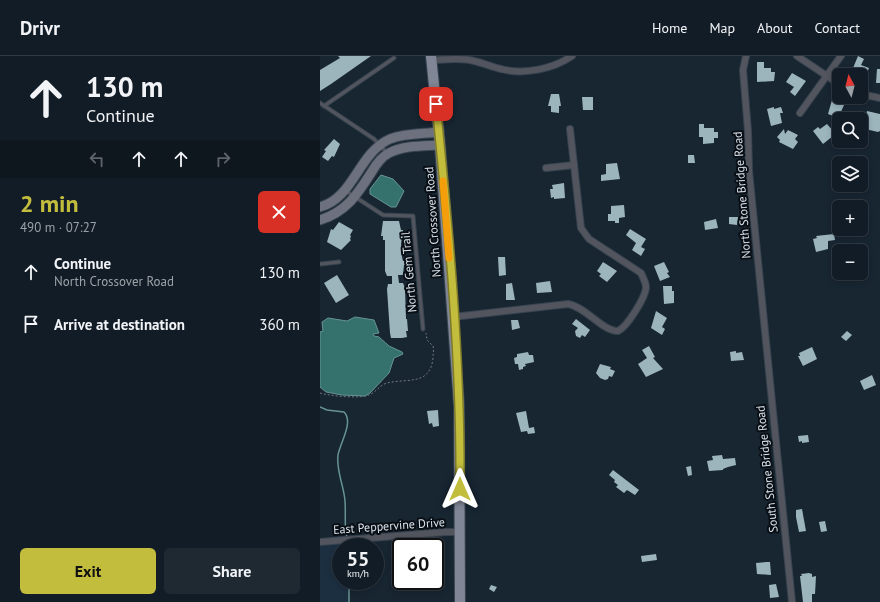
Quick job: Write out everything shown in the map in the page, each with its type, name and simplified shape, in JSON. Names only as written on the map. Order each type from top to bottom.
[{"type":"main road","name":"North Crossover Road","points":[[431,58],[439,132],[458,386],[460,602]]},
{"type":"street","points":[[431,58],[474,60],[502,70],[513,71],[552,67],[572,56]]},
{"type":"street","name":"North Stone Bridge Road","points":[[746,56],[743,70],[748,131],[749,171],[766,333]]},
{"type":"street","points":[[797,56],[832,80]]},
{"type":"street","points":[[800,113],[841,56]]},
{"type":"street","points":[[868,95],[880,98]]},
{"type":"street","points":[[453,317],[568,304],[579,307],[611,329],[618,331],[624,327],[641,301],[646,288],[645,281],[641,273],[589,239],[583,232],[580,222],[570,130]]},
{"type":"street","points":[[320,207],[335,200],[345,190],[371,152],[390,139],[404,135],[439,132]]},
{"type":"street","points":[[320,220],[342,210],[356,197],[376,165],[387,154],[396,150],[414,146],[440,145]]},
{"type":"street","points":[[546,168],[574,165]]},
{"type":"street","name":"South Stone Bridge Road","points":[[766,333],[792,602]]},
{"type":"street","name":"East Peppervine Drive","points":[[320,542],[460,532]]},
{"type":"lane","points":[[324,106],[394,58]]},
{"type":"lane","points":[[320,103],[374,139],[387,154]]},
{"type":"lane","name":"North Gem Trail","points":[[345,190],[384,215],[413,216],[423,329]]},
{"type":"lane","points":[[320,264],[339,262]]},
{"type":"path","points":[[320,393],[332,396],[370,395],[388,383],[418,379],[427,375],[431,369],[434,350],[433,346],[427,340],[423,329]]},
{"type":"shaded area","points":[[381,175],[393,179],[404,191],[396,207],[391,207],[370,194],[370,189]]},
{"type":"shaded area","points":[[355,317],[374,320],[379,333],[373,334],[374,336],[379,337],[389,346],[402,352],[403,354],[394,358],[389,373],[370,393],[365,396],[342,395],[326,392],[320,387],[320,332],[323,331],[322,322],[328,318],[347,321]]},
{"type":"shaded area","points":[[332,541],[332,590],[349,590],[349,602],[320,602],[320,542]]},
{"type":"building","points":[[338,56],[371,56],[320,91],[320,70],[340,58]]},
{"type":"building","points":[[858,56],[864,59],[861,65],[869,68],[868,70],[868,68],[853,68]]},
{"type":"building","points":[[757,62],[764,62],[764,68],[771,68],[771,72],[775,72],[774,81],[757,82]]},
{"type":"building","points":[[877,69],[880,69],[880,83],[876,83]]},
{"type":"building","points":[[792,73],[806,81],[795,96],[790,92],[794,87],[786,82]]},
{"type":"building","points":[[551,94],[559,94],[561,106],[559,106],[559,113],[551,112],[551,106],[548,106]]},
{"type":"building","points":[[582,97],[593,97],[593,110],[583,110]]},
{"type":"building","points":[[832,100],[832,104],[845,104],[841,112],[832,112],[832,116],[828,114]]},
{"type":"building","points":[[774,107],[774,109],[781,107],[783,113],[780,113],[782,123],[771,126],[767,109]]},
{"type":"building","points":[[867,112],[880,114],[880,131],[878,132],[868,130]]},
{"type":"building","points":[[699,124],[704,124],[704,128],[714,128],[714,132],[718,132],[718,138],[714,138],[714,143],[703,144],[703,137],[699,137]]},
{"type":"building","points":[[827,124],[832,130],[832,137],[823,144],[813,131],[818,127],[820,129]]},
{"type":"building","points":[[784,129],[785,134],[788,130],[798,135],[795,139],[798,142],[793,149],[779,142],[780,140],[777,137]]},
{"type":"building","points":[[334,139],[340,144],[334,157],[332,156],[328,161],[322,157],[326,151],[324,150]]},
{"type":"building","points":[[688,155],[694,155],[695,163],[688,163]]},
{"type":"building","points":[[617,163],[620,179],[601,181],[601,175],[606,174],[606,164]]},
{"type":"building","points":[[564,183],[565,198],[551,198],[550,189],[553,189],[552,185]]},
{"type":"building","points":[[624,205],[625,217],[619,218],[619,223],[615,223],[615,221],[608,221],[608,214],[611,214],[611,206]]},
{"type":"building","points":[[729,217],[738,217],[737,225],[729,224]]},
{"type":"building","points":[[716,219],[718,228],[705,230],[704,222]]},
{"type":"building","points":[[383,221],[399,221],[401,230],[403,230],[401,244],[402,257],[403,261],[406,261],[406,265],[404,265],[403,275],[398,275],[399,283],[403,283],[405,288],[408,331],[406,331],[407,337],[402,338],[391,338],[390,333],[387,289],[388,284],[392,284],[392,276],[387,276],[385,271],[385,240],[383,240],[383,236],[381,236]]},
{"type":"building","points":[[339,222],[353,230],[350,235],[351,240],[341,250],[327,242],[331,229],[333,230]]},
{"type":"building","points":[[630,229],[646,239],[641,247],[645,249],[641,256],[632,250],[636,243],[626,235]]},
{"type":"building","points":[[832,234],[832,236],[834,236],[835,240],[828,241],[828,249],[816,252],[813,239],[817,238],[816,236]]},
{"type":"building","points":[[498,257],[505,257],[506,275],[499,276]]},
{"type":"building","points":[[603,262],[617,271],[607,282],[599,276],[601,274],[597,271]]},
{"type":"building","points":[[664,262],[669,272],[667,273],[670,277],[660,281],[654,266]]},
{"type":"building","points":[[337,275],[349,295],[336,303],[324,283]]},
{"type":"building","points":[[550,281],[552,292],[537,293],[536,283]]},
{"type":"building","points":[[512,283],[515,300],[506,300],[506,284]]},
{"type":"building","points":[[663,286],[672,286],[672,291],[674,291],[674,303],[664,304]]},
{"type":"building","points":[[656,311],[667,318],[662,327],[665,329],[662,335],[651,328]]},
{"type":"building","points":[[576,319],[590,330],[585,337],[582,335],[580,338],[576,336],[575,331],[578,328],[572,324]]},
{"type":"building","points":[[511,320],[518,320],[520,328],[512,330]]},
{"type":"building","points":[[847,331],[852,335],[846,341],[841,337]]},
{"type":"building","points":[[649,346],[655,357],[653,358],[663,369],[646,377],[638,364],[647,358],[642,350]]},
{"type":"building","points":[[812,347],[817,359],[803,366],[798,356],[800,356],[799,353]]},
{"type":"building","points":[[736,351],[736,353],[742,352],[744,360],[731,361],[730,352]]},
{"type":"building","points":[[528,352],[529,355],[533,355],[534,362],[525,364],[526,366],[523,367],[523,369],[519,370],[518,364],[515,364],[514,358],[517,357],[517,354]]},
{"type":"building","points":[[600,364],[611,367],[610,369],[615,371],[612,377],[609,376],[608,379],[605,380],[600,378],[596,373]]},
{"type":"building","points":[[872,375],[876,385],[864,390],[860,381]]},
{"type":"building","points":[[438,410],[439,426],[433,427],[432,423],[429,424],[427,411]]},
{"type":"building","points":[[526,411],[529,428],[534,427],[535,433],[528,434],[527,431],[521,432],[516,413]]},
{"type":"building","points":[[808,435],[809,442],[799,442],[798,436]]},
{"type":"building","points":[[722,455],[723,459],[735,458],[736,465],[723,470],[709,471],[707,461],[713,460],[712,456]]},
{"type":"building","points":[[691,466],[692,475],[688,476],[686,467]]},
{"type":"building","points":[[613,470],[639,490],[635,495],[627,490],[624,493],[616,487],[618,485],[609,475]]},
{"type":"building","points":[[802,509],[806,531],[799,532],[796,510]]},
{"type":"building","points":[[825,521],[827,531],[821,532],[819,522]]},
{"type":"building","points":[[656,554],[657,560],[642,562],[641,556]]},
{"type":"building","points":[[770,562],[771,575],[757,574],[756,563]]},
{"type":"building","points":[[801,574],[812,574],[812,577],[816,576],[815,594],[812,594],[812,602],[803,602],[800,576],[802,576]]},
{"type":"building","points":[[776,584],[779,597],[770,598],[769,585]]},
{"type":"building","points":[[491,585],[497,587],[494,592],[489,589]]},
{"type":"waterway","points":[[320,407],[327,410],[344,412],[347,416],[348,421],[346,433],[338,455],[339,473],[344,495],[347,538]]},
{"type":"waterway","points":[[349,590],[349,602]]},
{"type":"slow traffic","points":[[443,181],[449,258]]},
{"type":"route","points":[[436,104],[457,359],[460,430],[460,489]]}]
